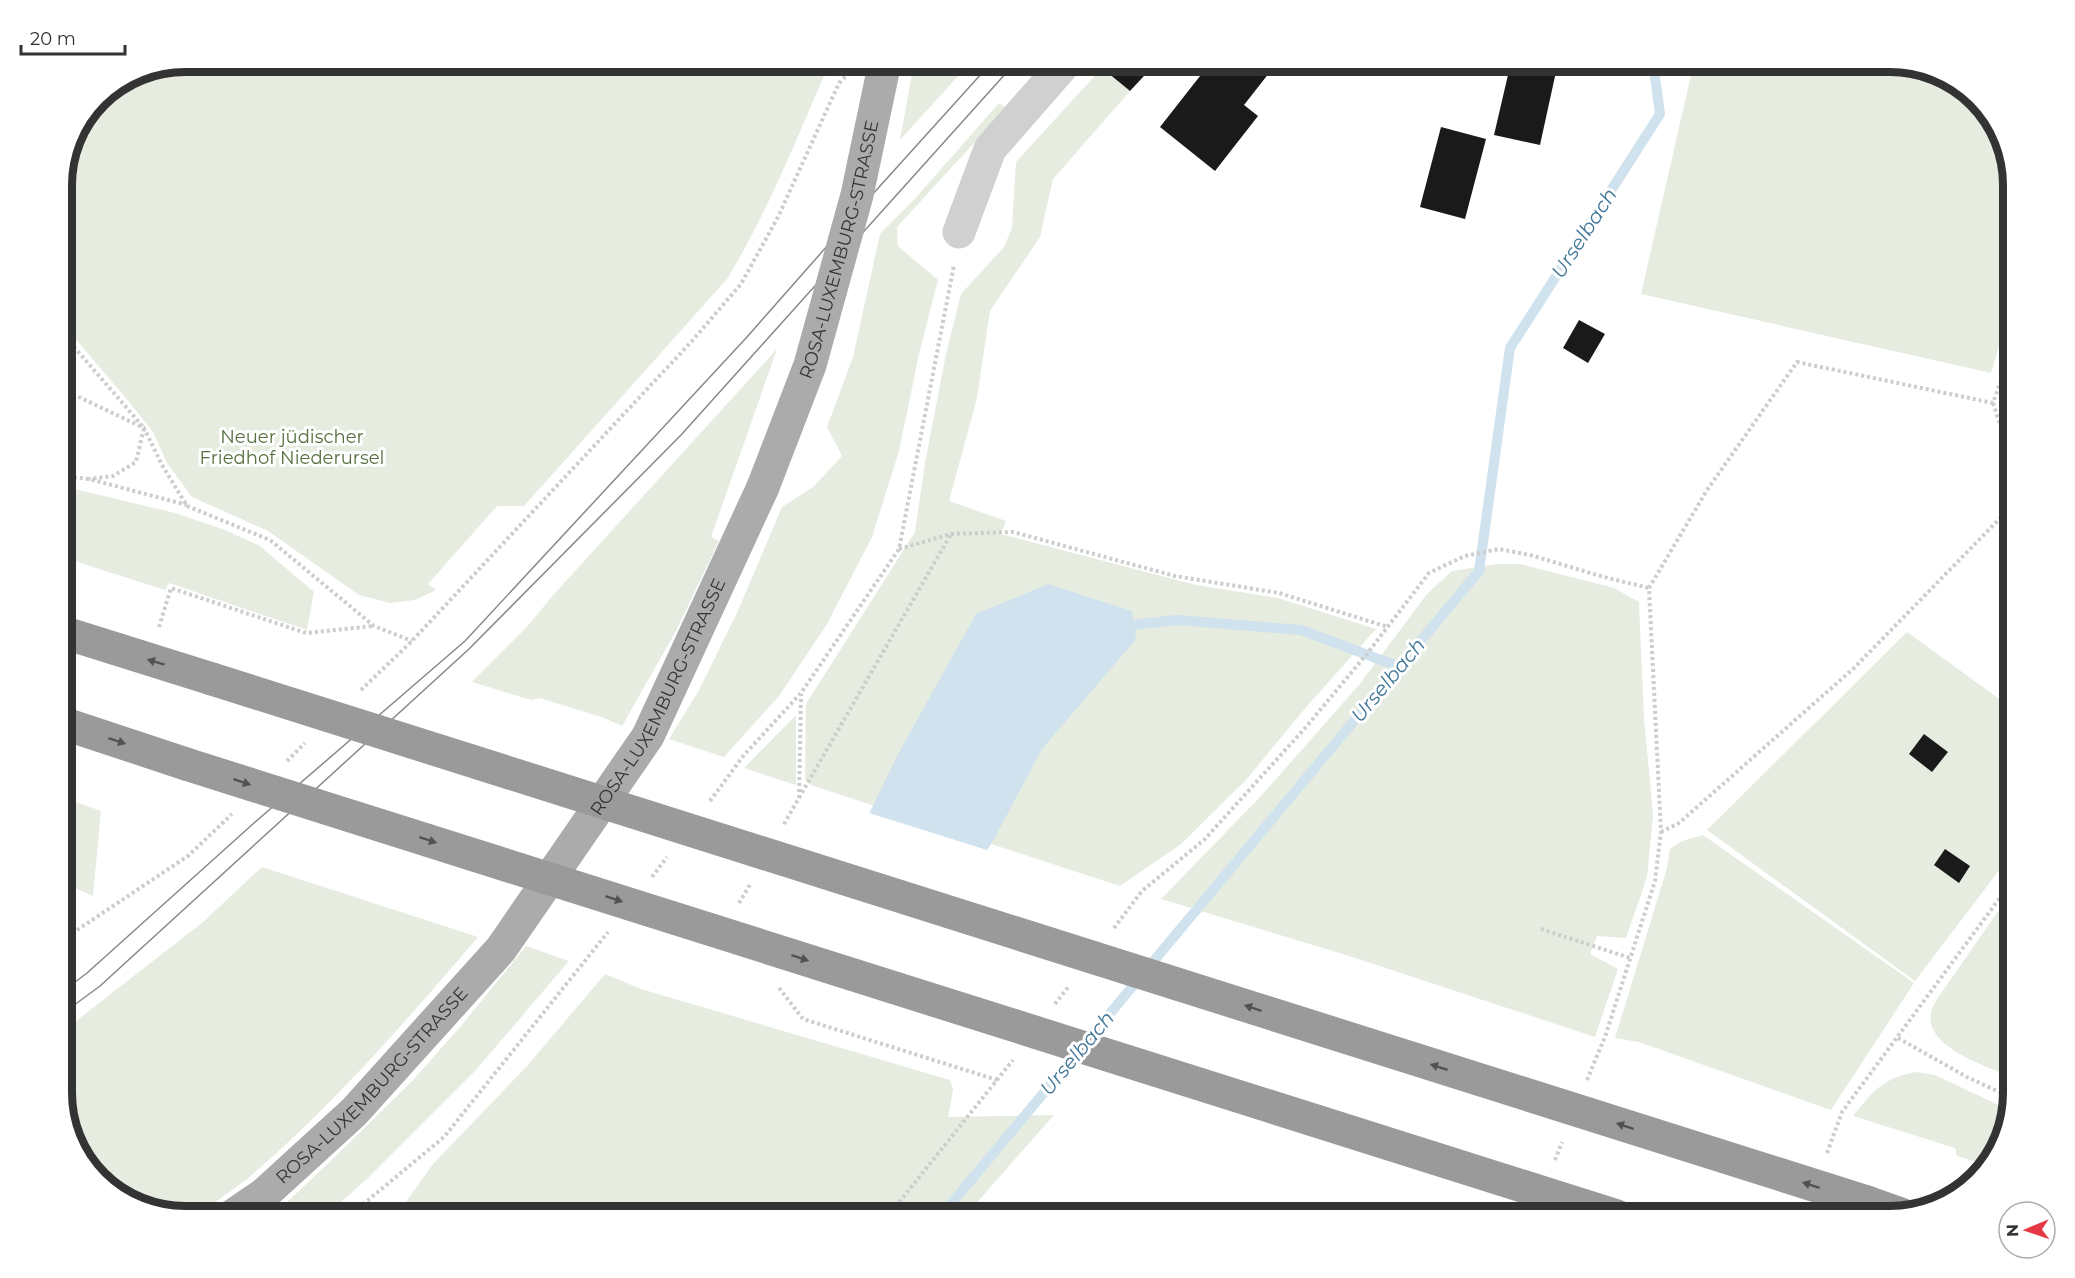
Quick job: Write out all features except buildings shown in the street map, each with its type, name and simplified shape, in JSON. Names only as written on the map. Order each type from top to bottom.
[{"type":"highway","points":[[72,635],[1878,1206]]},
{"type":"highway","points":[[72,726],[1585,1206]]},
{"type":"main road","name":"ROSA-LUXEMBURG-STRASSE","points":[[247,1206],[263,1195],[354,1112],[501,949],[648,736],[763,487],[810,365],[857,195],[883,72]]},
{"type":"street","points":[[959,232],[990,149],[1057,72]]},
{"type":"path","points":[[360,691],[412,641],[676,358],[741,284],[778,217],[839,83],[850,72]]},
{"type":"path","points":[[703,810],[744,755],[801,693],[899,549],[951,285],[959,232]]},
{"type":"path","points":[[72,345],[144,428],[162,465],[187,506]]},
{"type":"path","points":[[1583,1090],[1605,1037],[1655,881],[1661,832],[1649,588],[1707,490],[1797,362],[1993,403]]},
{"type":"path","points":[[2003,374],[1993,403],[2003,434]]},
{"type":"path","points":[[72,394],[144,428]]},
{"type":"path","points":[[89,480],[113,476],[136,462],[144,428]]},
{"type":"path","points":[[72,477],[187,506],[270,540],[374,626],[412,641]]},
{"type":"path","points":[[1661,832],[1680,823],[1854,668],[2003,515]]},
{"type":"path","points":[[899,549],[951,534],[1013,532],[1175,576],[1279,593],[1388,627]]},
{"type":"path","points":[[801,693],[799,798],[951,534]]},
{"type":"path","points":[[1113,929],[1142,891],[1213,830],[1306,727],[1429,573],[1465,556],[1499,549],[1530,555],[1649,588]]},
{"type":"path","points":[[148,659],[171,588],[306,633],[374,626]]},
{"type":"path","points":[[283,765],[309,740]]},
{"type":"path","points":[[72,933],[188,856],[240,806]]},
{"type":"path","points":[[648,882],[669,855]]},
{"type":"path","points":[[1826,1154],[1842,1112],[2003,894]]},
{"type":"path","points":[[361,1206],[444,1137],[612,928]]},
{"type":"path","points":[[1542,929],[1630,958]]},
{"type":"path","points":[[1055,1005],[1069,986]]},
{"type":"path","points":[[1898,1038],[1967,1077],[2003,1094]]},
{"type":"path","points":[[896,1206],[1018,1052]]},
{"type":"path","points":[[1553,1164],[1566,1132]]},
{"type":"green space","name":"Neuer jüdischer Friedhof Niederursel","points":[[178,72],[826,72],[770,199],[727,279],[524,506],[497,506],[428,584],[436,590],[415,600],[390,603],[359,595],[268,531],[192,497],[167,463],[153,432],[72,335],[72,178],[81,142],[95,116],[122,91],[135,84],[163,74]]},
{"type":"green space","points":[[912,72],[962,72],[900,140]]},
{"type":"green space","points":[[1098,72],[1107,72],[1130,91],[1053,179],[1040,237],[990,311],[977,398],[949,501],[1006,521],[1001,534],[1196,585],[1278,598],[1376,629],[1308,705],[1245,781],[1181,844],[1120,886],[811,785],[805,780],[806,704],[915,532],[925,463],[946,354],[961,294],[1004,247],[1012,228],[1016,162]]},
{"type":"green space","points":[[1692,72],[1890,72],[1919,76],[1959,95],[1980,116],[1991,135],[2001,163],[2003,178],[2003,333],[1991,373],[1641,294]]},
{"type":"green space","points":[[999,103],[1006,108],[897,227],[898,246],[938,280],[919,354],[899,451],[872,537],[827,624],[779,696],[724,757],[669,739],[698,692],[737,613],[782,507],[813,487],[842,456],[827,427],[853,357],[880,234],[912,202]]},
{"type":"green space","points":[[777,349],[711,537],[719,541],[676,631],[622,726],[540,698],[531,700],[472,682],[526,628],[555,593]]},
{"type":"green space","points":[[72,488],[175,513],[225,530],[260,546],[314,592],[307,630],[169,583],[165,590],[72,560]]},
{"type":"green space","points":[[1497,564],[1520,564],[1614,588],[1639,602],[1644,719],[1653,815],[1647,877],[1626,938],[1597,936],[1590,954],[1618,969],[1595,1037],[1346,955],[1161,899],[1261,796],[1359,685],[1427,594],[1452,571]]},
{"type":"green space","points":[[1907,632],[2003,702],[2003,865],[1915,981],[1707,830]]},
{"type":"green space","points":[[796,715],[796,785],[744,768]]},
{"type":"green space","points":[[72,801],[101,811],[93,896],[72,887]]},
{"type":"green space","points":[[1703,835],[1914,983],[1831,1110],[1639,1042],[1615,1038],[1667,868],[1670,849],[1682,841]]},
{"type":"green space","points":[[262,867],[478,937],[396,1032],[339,1093],[247,1179],[209,1206],[171,1205],[156,1202],[129,1191],[105,1173],[91,1156],[74,1115],[72,1024],[203,922]]},
{"type":"green space","points":[[2003,904],[2003,1074],[1960,1054],[1937,1036],[1931,1025],[1931,1012],[1937,999]]},
{"type":"green space","points":[[526,946],[569,961],[475,1071],[367,1179],[336,1206],[283,1206],[413,1080],[461,1026]]},
{"type":"green space","points":[[605,974],[641,989],[950,1080],[953,1090],[948,1117],[1054,1115],[974,1206],[403,1206],[433,1164],[528,1065]]},
{"type":"green space","points":[[1915,1072],[1935,1075],[2002,1107],[1994,1136],[1979,1163],[1957,1156],[1955,1148],[1853,1116],[1879,1087]]},
{"type":"water","points":[[1048,584],[1132,611],[1136,639],[1042,749],[995,837],[916,972],[854,845],[897,756],[976,614]]},
{"type":"pier","points":[[866,812],[990,851],[917,974],[856,966],[851,845]]},
{"type":"waterway","name":"Urselbach","points":[[949,1206],[1479,571],[1510,348],[1660,114],[1654,72]]},
{"type":"waterway","points":[[1133,625],[1177,620],[1301,630],[1400,667]]},
{"type":"tram line","points":[[72,984],[465,641],[747,337],[983,72]]},
{"type":"tram line","points":[[72,1007],[100,986],[469,649],[681,435],[1007,72]]}]
